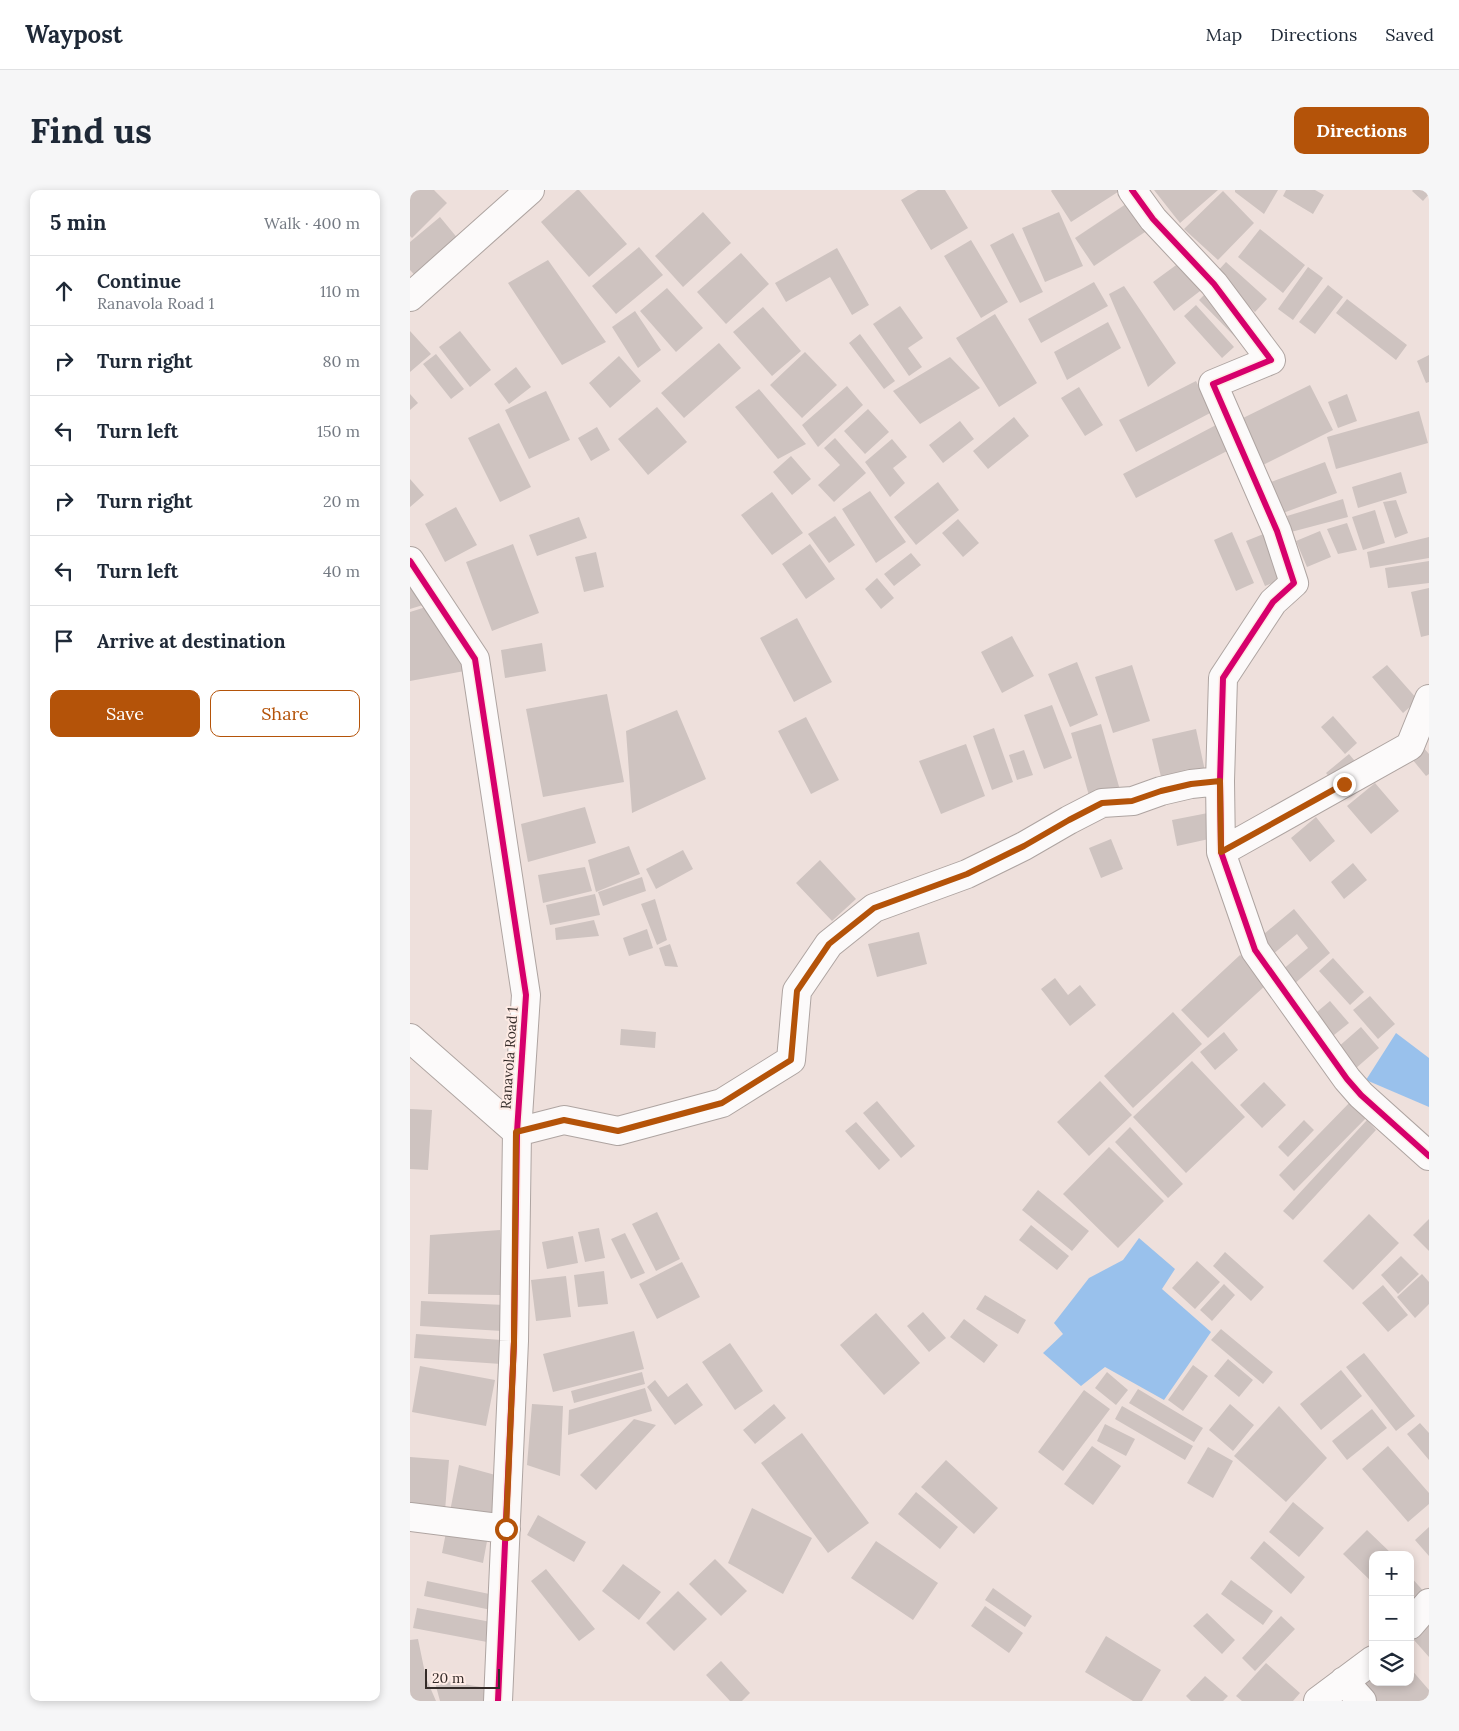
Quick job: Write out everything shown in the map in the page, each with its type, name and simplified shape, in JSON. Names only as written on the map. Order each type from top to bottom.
[{"type":"street","points":[[410,297],[530,190]]},
{"type":"street","points":[[1132,190],[1153,219],[1214,284],[1271,360],[1213,384],[1277,531],[1294,583],[1273,602],[1223,678],[1220,781],[1221,852],[1256,950],[1347,1079],[1429,1156]]},
{"type":"street","name":"Ranavola Road 1","points":[[410,560],[475,659],[526,995],[516,1132],[514,1342],[498,1701]]},
{"type":"street","points":[[1221,852],[1410,746],[1429,699]]},
{"type":"street","points":[[410,1038],[516,1132],[564,1120],[618,1131],[722,1103],[791,1060],[797,991],[829,944],[874,908],[967,874],[1024,846],[1102,803],[1132,801],[1161,791],[1191,784],[1220,781]]},
{"type":"street","points":[[410,1517],[506,1529]]},
{"type":"street","points":[[1414,1621],[1429,1603]]},
{"type":"street","points":[[1318,1701],[1369,1663]]},
{"type":"street","points":[[1344,1681],[1362,1701]]},
{"type":"water","points":[[1396,1033],[1429,1058],[1429,1107],[1366,1080]]},
{"type":"water","points":[[1139,1238],[1175,1269],[1162,1289],[1211,1332],[1164,1400],[1105,1367],[1081,1386],[1043,1353],[1063,1334],[1054,1323],[1089,1278],[1123,1260]]},
{"type":"building","points":[[410,190],[434,190],[447,203],[412,238],[410,236]]},
{"type":"building","points":[[577,190],[627,244],[589,277],[541,222]]},
{"type":"building","points":[[918,190],[945,190],[968,228],[931,250],[901,200]]},
{"type":"building","points":[[1052,190],[1121,190],[1071,222]]},
{"type":"building","points":[[1154,190],[1218,190],[1180,223]]},
{"type":"building","points":[[1235,190],[1278,190],[1264,214],[1235,192]]},
{"type":"building","points":[[1286,190],[1315,190],[1324,195],[1313,214],[1283,196]]},
{"type":"building","points":[[1413,190],[1429,190],[1429,194],[1423,201]]},
{"type":"building","points":[[1223,191],[1254,223],[1218,260],[1184,229]]},
{"type":"building","points":[[1129,202],[1148,230],[1094,266],[1075,238]]},
{"type":"building","points":[[703,212],[731,243],[683,287],[655,256]]},
{"type":"building","points":[[1059,212],[1083,266],[1045,282],[1022,228]]},
{"type":"building","points":[[440,217],[464,246],[421,282],[410,270],[410,242]]},
{"type":"building","points":[[1260,229],[1305,265],[1283,293],[1238,257]]},
{"type":"building","points":[[1013,233],[1043,292],[1020,303],[990,245]]},
{"type":"building","points":[[971,240],[1008,302],[981,318],[944,256]]},
{"type":"building","points":[[639,247],[663,275],[616,314],[592,286]]},
{"type":"building","points":[[837,248],[869,305],[852,315],[830,277],[786,302],[775,283]]},
{"type":"building","points":[[741,253],[769,284],[726,324],[697,292]]},
{"type":"building","points":[[548,260],[606,342],[562,365],[508,283]]},
{"type":"building","points":[[1183,260],[1204,288],[1174,311],[1153,282]]},
{"type":"building","points":[[1226,262],[1267,299],[1255,312],[1215,274]]},
{"type":"building","points":[[1308,267],[1323,278],[1293,320],[1278,309]]},
{"type":"building","points":[[1094,282],[1108,306],[1041,343],[1028,319]]},
{"type":"building","points":[[1328,285],[1343,297],[1315,334],[1299,322]]},
{"type":"building","points":[[1124,286],[1176,363],[1148,387],[1109,294]]},
{"type":"building","points":[[667,288],[703,328],[676,352],[640,311]]},
{"type":"building","points":[[1209,290],[1250,333],[1240,342],[1199,300]]},
{"type":"building","points":[[1347,299],[1407,345],[1396,360],[1336,313]]},
{"type":"building","points":[[1196,305],[1234,347],[1222,358],[1184,316]]},
{"type":"building","points":[[900,306],[923,338],[908,348],[922,367],[909,376],[873,324]]},
{"type":"building","points":[[763,307],[801,351],[772,376],[733,332]]},
{"type":"building","points":[[635,311],[661,350],[638,368],[612,327]]},
{"type":"building","points":[[995,314],[1037,383],[999,407],[956,338]]},
{"type":"building","points":[[1108,322],[1121,348],[1067,380],[1054,352]]},
{"type":"building","points":[[410,331],[431,354],[410,372]]},
{"type":"building","points":[[460,331],[491,370],[470,387],[439,347]]},
{"type":"building","points":[[860,334],[895,381],[884,389],[849,343]]},
{"type":"building","points":[[719,343],[741,368],[684,418],[661,393]]},
{"type":"building","points":[[805,352],[837,385],[802,418],[770,385]]},
{"type":"building","points":[[436,354],[464,389],[451,399],[423,364]]},
{"type":"building","points":[[1429,355],[1429,382],[1426,383],[1417,361]]},
{"type":"building","points":[[619,356],[641,381],[610,408],[589,383]]},
{"type":"building","points":[[950,357],[980,388],[920,424],[893,391]]},
{"type":"building","points":[[516,367],[531,387],[509,404],[494,384]]},
{"type":"building","points":[[1196,381],[1212,412],[1136,452],[1119,420]]},
{"type":"building","points":[[1310,385],[1333,430],[1261,466],[1239,420]]},
{"type":"building","points":[[847,386],[863,405],[818,447],[802,425]]},
{"type":"building","points":[[1079,387],[1103,425],[1085,436],[1061,398]]},
{"type":"building","points":[[759,389],[806,444],[778,459],[735,407]]},
{"type":"building","points":[[546,391],[570,440],[529,459],[505,410]]},
{"type":"building","points":[[410,394],[418,403],[410,410]]},
{"type":"building","points":[[1347,394],[1357,421],[1338,428],[1328,402]]},
{"type":"building","points":[[657,407],[687,442],[648,475],[618,439]]},
{"type":"building","points":[[868,409],[889,432],[865,454],[844,431]]},
{"type":"building","points":[[1419,411],[1428,443],[1336,469],[1327,437]]},
{"type":"building","points":[[1014,417],[1029,436],[988,469],[973,451]]},
{"type":"building","points":[[960,421],[974,439],[943,463],[929,445]]},
{"type":"building","points":[[499,423],[531,487],[500,502],[468,438]]},
{"type":"building","points":[[1216,425],[1229,450],[1136,498],[1123,474]]},
{"type":"building","points":[[597,427],[610,450],[591,461],[578,438]]},
{"type":"building","points":[[835,438],[866,473],[834,502],[818,485],[840,465],[824,448]]},
{"type":"building","points":[[892,439],[907,457],[893,468],[905,483],[890,497],[865,462]]},
{"type":"building","points":[[791,456],[811,479],[792,495],[773,472]]},
{"type":"building","points":[[1325,462],[1337,493],[1283,513],[1271,482]]},
{"type":"building","points":[[1401,472],[1407,493],[1358,508],[1352,487]]},
{"type":"building","points":[[410,479],[424,495],[410,507]]},
{"type":"building","points":[[938,482],[959,510],[916,545],[894,517]]},
{"type":"building","points":[[870,491],[906,542],[876,563],[842,509]]},
{"type":"building","points":[[772,492],[803,533],[772,555],[741,515]]},
{"type":"building","points":[[1343,499],[1348,517],[1291,532],[1287,516]]},
{"type":"building","points":[[1396,500],[1408,533],[1395,538],[1383,502]]},
{"type":"building","points":[[456,507],[477,545],[445,562],[425,524]]},
{"type":"building","points":[[1375,510],[1385,543],[1363,550],[1352,517]]},
{"type":"building","points":[[835,516],[855,545],[829,563],[808,534]]},
{"type":"building","points":[[579,517],[587,538],[537,556],[529,535]]},
{"type":"building","points":[[958,519],[979,543],[963,557],[942,533]]},
{"type":"building","points":[[1347,523],[1357,550],[1338,554],[1327,529]]},
{"type":"building","points":[[1320,531],[1331,557],[1307,567],[1296,541]]},
{"type":"building","points":[[1232,532],[1254,583],[1236,591],[1214,540]]},
{"type":"building","points":[[1266,533],[1285,578],[1265,586],[1246,541]]},
{"type":"building","points":[[1429,537],[1429,558],[1370,568],[1367,552]]},
{"type":"building","points":[[513,544],[539,613],[492,631],[466,562]]},
{"type":"building","points":[[810,544],[835,579],[806,599],[782,564]]},
{"type":"building","points":[[596,552],[604,587],[584,592],[575,557]]},
{"type":"building","points":[[911,553],[921,565],[894,586],[884,574]]},
{"type":"building","points":[[1429,561],[1429,583],[1388,588],[1385,568]]},
{"type":"building","points":[[410,566],[423,605],[410,609]]},
{"type":"building","points":[[877,578],[894,598],[881,609],[865,589]]},
{"type":"building","points":[[1429,588],[1429,635],[1421,637],[1411,592]]},
{"type":"building","points":[[426,607],[470,670],[410,681],[410,612]]},
{"type":"building","points":[[797,618],[832,682],[794,702],[760,638]]},
{"type":"building","points":[[1012,636],[1034,676],[1002,693],[981,652]]},
{"type":"building","points":[[542,643],[546,671],[505,678],[501,650]]},
{"type":"building","points":[[1077,662],[1098,715],[1070,727],[1048,674]]},
{"type":"building","points":[[1132,665],[1150,721],[1113,733],[1095,677]]},
{"type":"building","points":[[1387,665],[1418,700],[1403,713],[1372,677]]},
{"type":"building","points":[[607,694],[624,782],[543,797],[526,709]]},
{"type":"building","points":[[1052,705],[1072,758],[1044,769],[1024,715]]},
{"type":"building","points":[[677,710],[706,779],[632,813],[626,731]]},
{"type":"building","points":[[1333,716],[1357,743],[1345,754],[1321,727]]},
{"type":"building","points":[[806,717],[839,780],[811,794],[778,731]]},
{"type":"building","points":[[1101,724],[1120,790],[1090,799],[1071,733]]},
{"type":"building","points":[[994,728],[1013,782],[992,790],[973,736]]},
{"type":"building","points":[[1196,729],[1205,771],[1162,781],[1152,739]]},
{"type":"building","points":[[1410,732],[1429,754],[1429,774],[1426,776],[1398,742]]},
{"type":"building","points":[[966,744],[985,796],[941,814],[919,761]]},
{"type":"building","points":[[1024,750],[1033,775],[1017,780],[1009,755]]},
{"type":"building","points":[[1349,754],[1359,766],[1336,785],[1326,773]]},
{"type":"building","points":[[1375,783],[1399,811],[1371,834],[1347,806]]},
{"type":"building","points":[[585,807],[596,843],[528,862],[521,824]]},
{"type":"building","points":[[1213,812],[1218,837],[1177,846],[1172,820]]},
{"type":"building","points":[[1316,817],[1335,841],[1310,862],[1291,838]]},
{"type":"building","points":[[1111,839],[1123,869],[1101,878],[1089,848]]},
{"type":"building","points":[[629,846],[640,874],[596,892],[588,860]]},
{"type":"building","points":[[683,850],[693,869],[656,889],[646,869]]},
{"type":"building","points":[[820,860],[856,899],[832,921],[796,883]]},
{"type":"building","points":[[1353,863],[1367,880],[1344,899],[1331,882]]},
{"type":"building","points":[[585,867],[592,891],[543,903],[538,875]]},
{"type":"building","points":[[642,877],[646,891],[603,906],[598,892]]},
{"type":"building","points":[[595,894],[600,915],[550,925],[546,905]]},
{"type":"building","points":[[655,899],[667,940],[657,945],[641,904]]},
{"type":"building","points":[[1294,909],[1330,953],[1293,985],[1281,971],[1308,948],[1297,934],[1272,955],[1258,939]]},
{"type":"building","points":[[594,920],[599,936],[556,940],[555,928]]},
{"type":"building","points":[[647,929],[653,948],[629,956],[623,938]]},
{"type":"building","points":[[919,932],[927,964],[877,977],[868,944]]},
{"type":"building","points":[[670,944],[678,967],[665,966],[659,948]]},
{"type":"building","points":[[1240,955],[1267,984],[1208,1038],[1181,1010]]},
{"type":"building","points":[[1333,958],[1364,992],[1350,1005],[1319,971]]},
{"type":"building","points":[[1055,978],[1068,995],[1080,985],[1096,1005],[1070,1026],[1041,989]]},
{"type":"building","points":[[1370,996],[1395,1024],[1378,1039],[1353,1010]]},
{"type":"building","points":[[1330,1001],[1349,1023],[1329,1039],[1311,1017]]},
{"type":"building","points":[[1173,1012],[1202,1044],[1133,1108],[1104,1076]]},
{"type":"building","points":[[1361,1027],[1379,1048],[1355,1069],[1337,1048]]},
{"type":"building","points":[[621,1029],[656,1032],[655,1048],[620,1045]]},
{"type":"building","points":[[1224,1032],[1238,1050],[1215,1070],[1200,1052]]},
{"type":"building","points":[[1192,1061],[1245,1117],[1186,1173],[1133,1117]]},
{"type":"building","points":[[1100,1081],[1132,1115],[1089,1156],[1057,1122]]},
{"type":"building","points":[[1264,1082],[1286,1105],[1262,1128],[1240,1105]]},
{"type":"building","points":[[1354,1098],[1370,1114],[1294,1191],[1279,1175]]},
{"type":"building","points":[[877,1101],[915,1146],[901,1158],[863,1113]]},
{"type":"building","points":[[410,1109],[432,1110],[428,1170],[410,1169]]},
{"type":"building","points":[[1304,1120],[1314,1130],[1288,1157],[1278,1147]]},
{"type":"building","points":[[1367,1120],[1376,1130],[1293,1220],[1283,1211]]},
{"type":"building","points":[[856,1122],[890,1160],[879,1170],[845,1131]]},
{"type":"building","points":[[1130,1127],[1183,1184],[1168,1198],[1115,1142]]},
{"type":"building","points":[[1109,1147],[1164,1201],[1118,1248],[1063,1194]]},
{"type":"building","points":[[1038,1190],[1089,1231],[1072,1251],[1022,1210]]},
{"type":"building","points":[[657,1212],[680,1259],[656,1271],[632,1224]]},
{"type":"building","points":[[1369,1214],[1399,1243],[1353,1290],[1323,1261]]},
{"type":"building","points":[[1429,1219],[1429,1251],[1413,1235]]},
{"type":"building","points":[[1031,1225],[1069,1256],[1057,1270],[1019,1240]]},
{"type":"building","points":[[599,1228],[605,1258],[585,1262],[578,1232]]},
{"type":"building","points":[[500,1230],[502,1295],[428,1294],[430,1235]]},
{"type":"building","points":[[625,1233],[645,1273],[631,1279],[611,1239]]},
{"type":"building","points":[[573,1236],[578,1263],[547,1269],[542,1242]]},
{"type":"building","points":[[1225,1252],[1264,1287],[1251,1301],[1213,1266]]},
{"type":"building","points":[[1401,1256],[1419,1274],[1398,1294],[1381,1275]]},
{"type":"building","points":[[1197,1261],[1220,1282],[1195,1309],[1172,1288]]},
{"type":"building","points":[[682,1262],[700,1297],[657,1319],[639,1284]]},
{"type":"building","points":[[604,1271],[608,1304],[578,1307],[574,1275]]},
{"type":"building","points":[[1422,1274],[1429,1282],[1429,1304],[1415,1318],[1397,1297]]},
{"type":"building","points":[[566,1276],[571,1317],[536,1321],[531,1280]]},
{"type":"building","points":[[1224,1284],[1235,1295],[1212,1321],[1200,1310]]},
{"type":"building","points":[[1383,1285],[1408,1315],[1388,1332],[1362,1303]]},
{"type":"building","points":[[985,1295],[1026,1320],[1018,1334],[976,1309]]},
{"type":"building","points":[[421,1301],[504,1305],[502,1331],[420,1326]]},
{"type":"building","points":[[923,1312],[946,1338],[929,1352],[907,1326]]},
{"type":"building","points":[[876,1313],[920,1363],[884,1395],[840,1345]]},
{"type":"building","points":[[964,1319],[998,1345],[984,1363],[950,1337]]},
{"type":"building","points":[[1221,1329],[1273,1372],[1263,1384],[1211,1340]]},
{"type":"building","points":[[634,1331],[644,1369],[553,1392],[543,1354]]},
{"type":"building","points":[[416,1334],[502,1340],[501,1364],[414,1358]]},
{"type":"building","points":[[730,1343],[763,1391],[735,1410],[702,1362]]},
{"type":"building","points":[[1364,1353],[1415,1416],[1396,1431],[1346,1367]]},
{"type":"building","points":[[1228,1359],[1253,1380],[1239,1397],[1214,1376]]},
{"type":"building","points":[[1193,1365],[1208,1376],[1183,1411],[1168,1400]]},
{"type":"building","points":[[420,1366],[495,1380],[486,1426],[412,1412]]},
{"type":"building","points":[[1341,1370],[1362,1396],[1321,1430],[1300,1404]]},
{"type":"building","points":[[642,1372],[645,1384],[574,1403],[571,1391]]},
{"type":"building","points":[[1107,1372],[1128,1390],[1116,1405],[1095,1388]]},
{"type":"building","points":[[655,1380],[668,1397],[687,1383],[703,1405],[675,1425],[647,1387]]},
{"type":"building","points":[[645,1388],[652,1411],[568,1435],[569,1410]]},
{"type":"building","points":[[1138,1389],[1203,1428],[1194,1442],[1129,1403]]},
{"type":"building","points":[[1084,1390],[1110,1409],[1063,1471],[1038,1452]]},
{"type":"building","points":[[532,1404],[563,1406],[560,1476],[527,1465]]},
{"type":"building","points":[[774,1404],[786,1418],[755,1444],[743,1430]]},
{"type":"building","points":[[1230,1404],[1254,1425],[1233,1451],[1209,1430]]},
{"type":"building","points":[[1122,1406],[1193,1446],[1185,1460],[1115,1419]]},
{"type":"building","points":[[1279,1406],[1327,1458],[1286,1502],[1234,1456]]},
{"type":"building","points":[[1372,1409],[1387,1428],[1347,1460],[1332,1441]]},
{"type":"building","points":[[634,1419],[656,1425],[596,1490],[580,1475]]},
{"type":"building","points":[[1420,1423],[1429,1433],[1429,1460],[1407,1434]]},
{"type":"building","points":[[1105,1424],[1135,1439],[1126,1456],[1097,1441]]},
{"type":"building","points":[[802,1433],[869,1523],[828,1553],[761,1463]]},
{"type":"building","points":[[1092,1446],[1121,1466],[1093,1505],[1064,1484]]},
{"type":"building","points":[[1388,1446],[1429,1493],[1429,1504],[1408,1522],[1362,1469]]},
{"type":"building","points":[[1208,1447],[1233,1461],[1213,1498],[1187,1483]]},
{"type":"building","points":[[410,1457],[449,1460],[445,1511],[410,1508]]},
{"type":"building","points":[[946,1460],[998,1508],[974,1534],[921,1487]]},
{"type":"building","points":[[459,1465],[499,1476],[483,1563],[442,1553]]},
{"type":"building","points":[[916,1492],[958,1527],[940,1549],[898,1514]]},
{"type":"building","points":[[1293,1502],[1324,1528],[1299,1557],[1269,1532]]},
{"type":"building","points":[[752,1508],[812,1538],[783,1594],[728,1563]]},
{"type":"building","points":[[538,1515],[586,1542],[574,1562],[527,1535]]},
{"type":"building","points":[[1429,1527],[1429,1556],[1415,1540]]},
{"type":"building","points":[[1367,1530],[1389,1551],[1369,1551],[1369,1579],[1343,1554]]},
{"type":"building","points":[[876,1541],[938,1583],[913,1620],[851,1578]]},
{"type":"building","points":[[1264,1541],[1305,1577],[1291,1594],[1250,1558]]},
{"type":"building","points":[[715,1559],[747,1591],[721,1616],[689,1584]]},
{"type":"building","points":[[623,1564],[661,1592],[639,1620],[602,1591]]},
{"type":"building","points":[[546,1569],[595,1629],[579,1641],[531,1581]]},
{"type":"building","points":[[1231,1580],[1273,1611],[1263,1625],[1221,1594]]},
{"type":"building","points":[[1414,1580],[1426,1594],[1414,1604]]},
{"type":"building","points":[[427,1581],[499,1596],[496,1611],[424,1596]]},
{"type":"building","points":[[993,1588],[1032,1616],[1025,1627],[985,1600]]},
{"type":"building","points":[[678,1591],[707,1619],[674,1651],[646,1623]]},
{"type":"building","points":[[985,1606],[1023,1633],[1009,1653],[971,1626]]},
{"type":"building","points":[[417,1608],[491,1622],[487,1642],[413,1628]]},
{"type":"building","points":[[1207,1613],[1235,1640],[1222,1654],[1193,1626]]},
{"type":"building","points":[[1281,1616],[1295,1629],[1255,1671],[1242,1658]]},
{"type":"building","points":[[1429,1624],[1429,1657],[1414,1640]]},
{"type":"building","points":[[1106,1636],[1161,1670],[1142,1701],[1133,1701],[1085,1672]]},
{"type":"building","points":[[418,1639],[426,1678],[436,1701],[410,1701],[410,1640]]},
{"type":"building","points":[[721,1661],[750,1693],[742,1701],[730,1701],[706,1675]]},
{"type":"building","points":[[1266,1663],[1300,1693],[1293,1701],[1242,1701],[1236,1696]]},
{"type":"building","points":[[1414,1673],[1429,1690],[1429,1701],[1344,1701],[1369,1679],[1369,1686],[1414,1686]]},
{"type":"building","points":[[1205,1676],[1228,1696],[1223,1701],[1191,1701],[1186,1696]]},
{"type":"building","points":[[434,1679],[487,1688],[487,1701],[440,1701]]},
{"type":"cycle path","points":[[1132,190],[1153,219],[1214,284],[1271,360],[1213,384],[1277,531],[1294,583],[1273,602],[1223,678],[1220,781],[1221,852],[1255,950],[1347,1079],[1361,1095],[1429,1156]]},
{"type":"cycle path","points":[[410,561],[475,659],[526,995],[517,1132],[514,1341],[498,1701]]},
{"type":"route","points":[[506,1529],[514,1342],[516,1132],[564,1120],[618,1131],[722,1103],[791,1060],[797,991],[829,944],[874,908],[967,874],[1024,846],[1102,803],[1132,801],[1161,791],[1191,784],[1220,781],[1221,852],[1344,784]]}]
